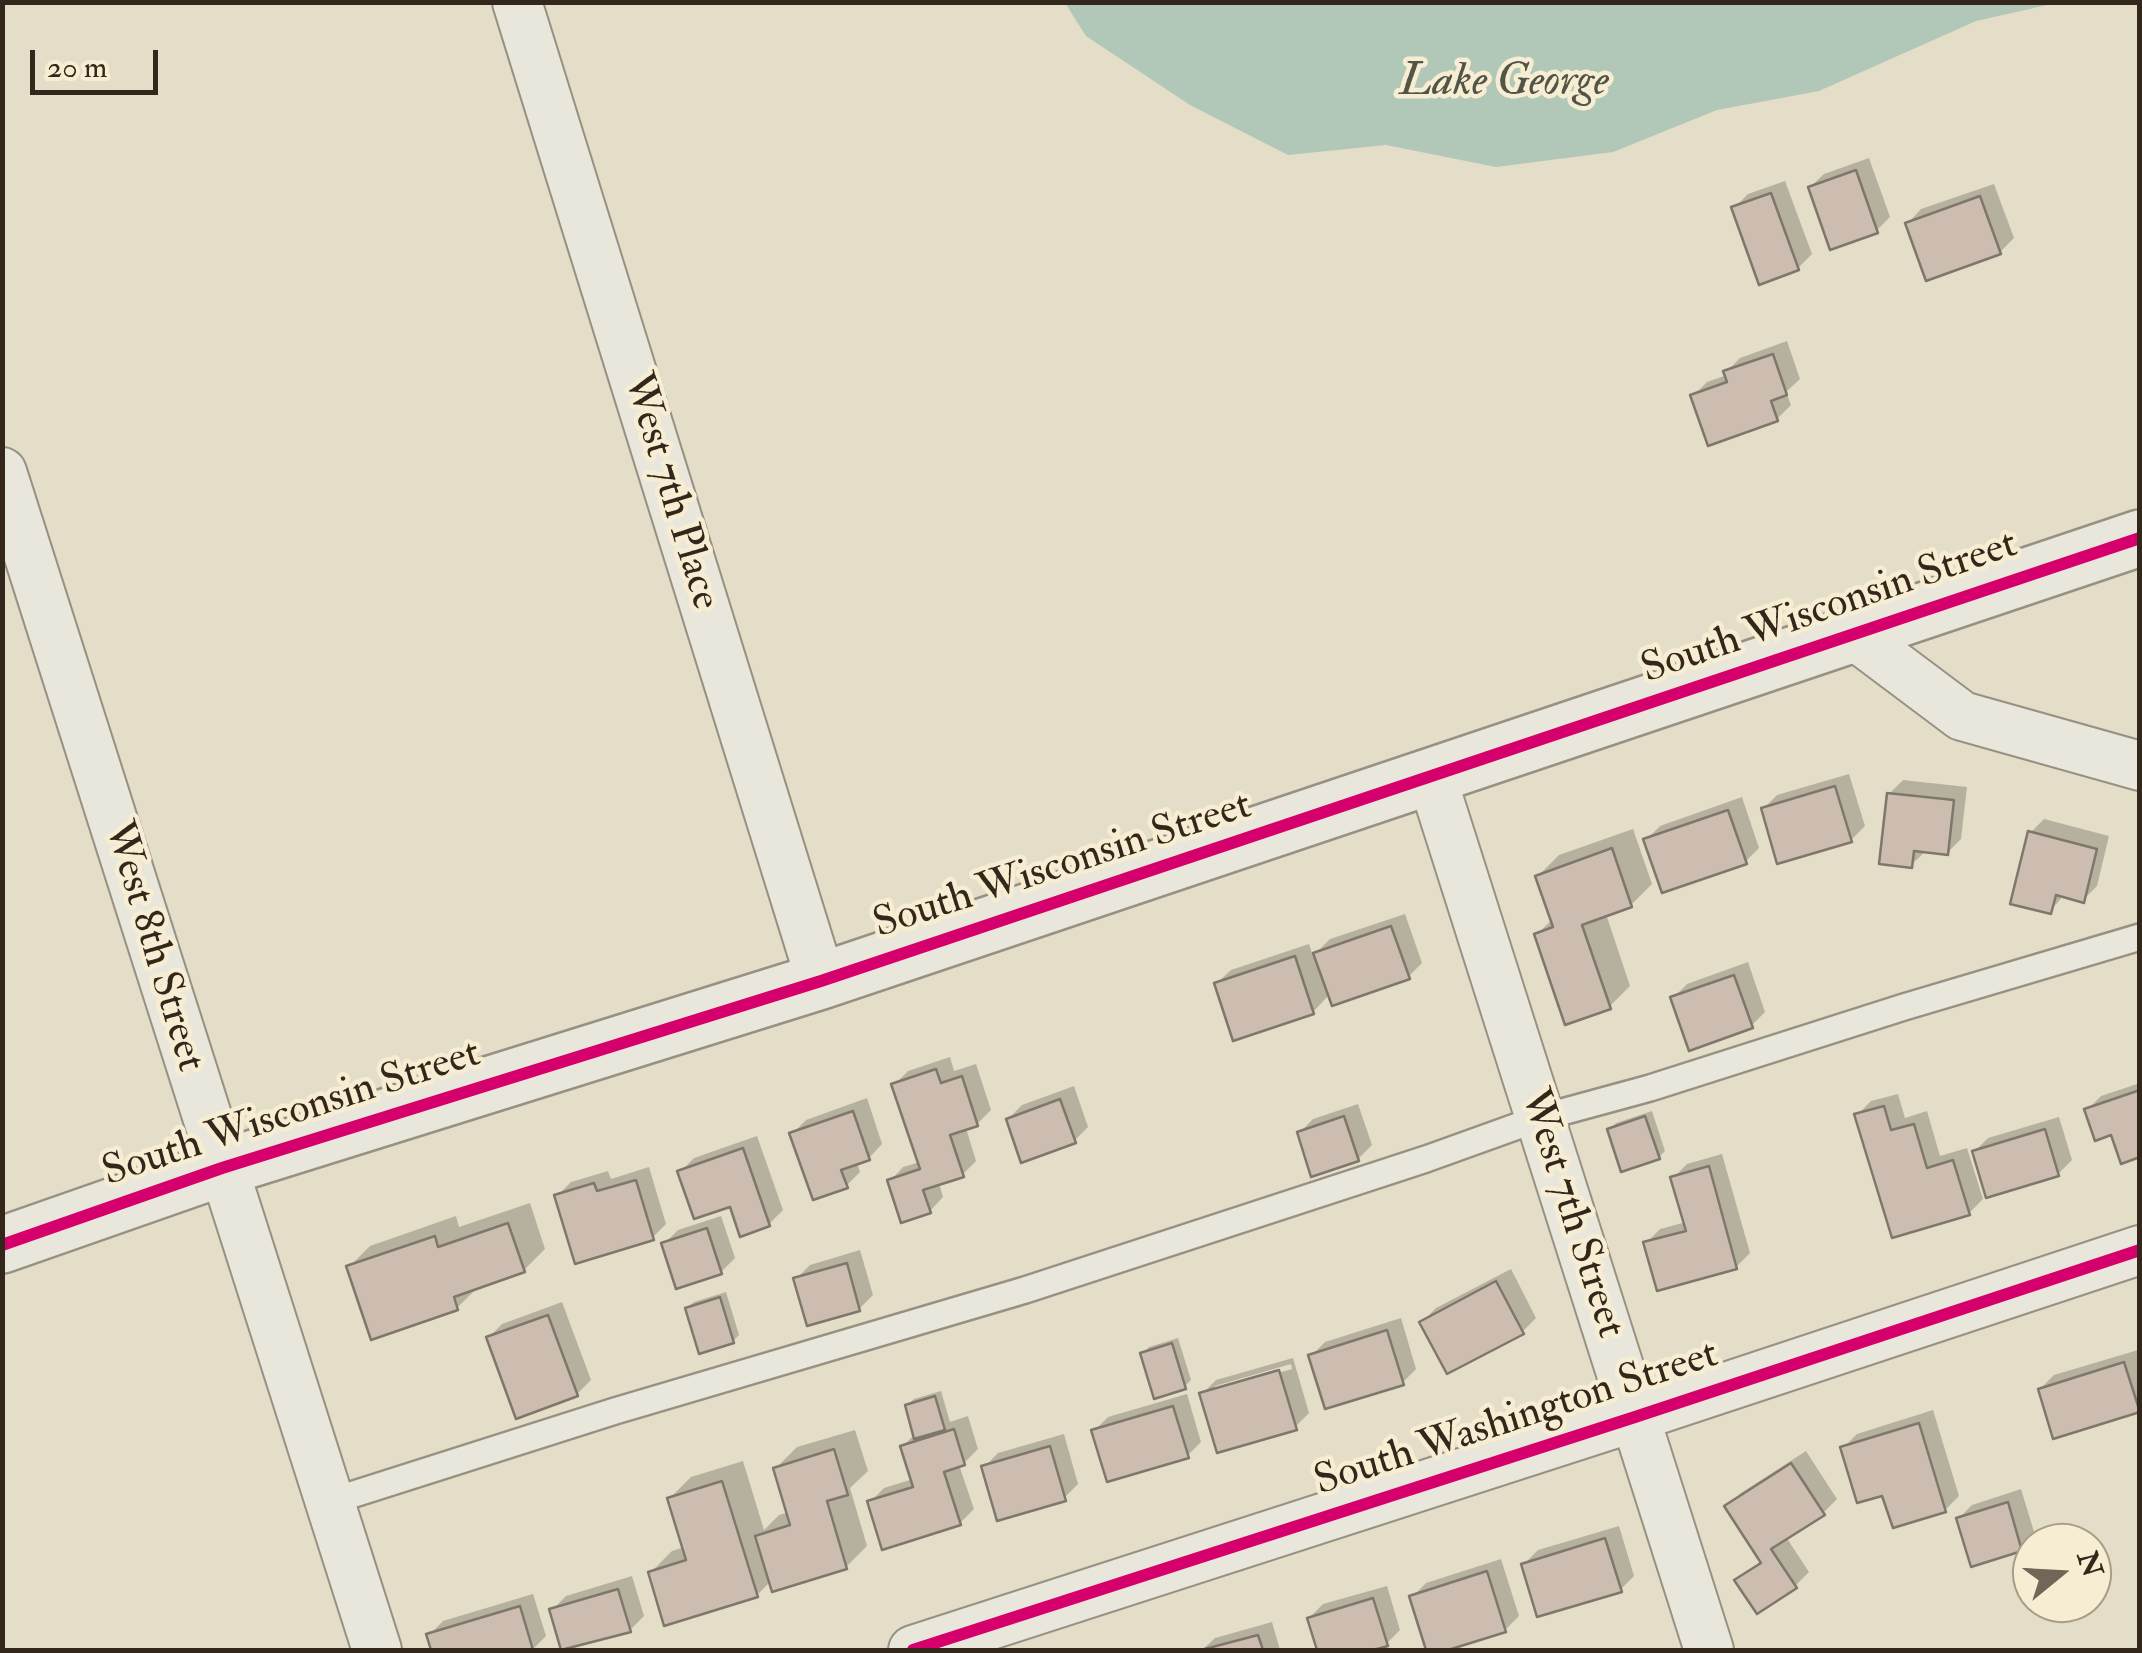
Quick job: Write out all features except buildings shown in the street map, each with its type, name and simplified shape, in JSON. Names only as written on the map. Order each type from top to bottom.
[{"type":"street","name":"West 7th Place","points":[[517,2],[822,982]]},
{"type":"street","name":"West 8th Street","points":[[2,472],[377,1650]]},
{"type":"street","name":"South Wisconsin Street","points":[[2,1245],[222,1168],[822,982],[2140,538]]},
{"type":"street","points":[[1854,635],[1962,716],[2140,766]]},
{"type":"street","name":"West 7th Street","points":[[1432,778],[1709,1650]]},
{"type":"street","name":"South Washington Street","points":[[914,1650],[2140,1250]]},
{"type":"lane","points":[[329,1502],[615,1411],[1026,1290],[1540,1118],[1650,1088],[2140,937]]},
{"type":"water","name":"Lake George","points":[[1065,3],[2056,3],[1976,21],[1819,91],[1717,110],[1613,152],[1496,167],[1386,145],[1288,155],[1190,105],[1086,36]]},
{"type":"cycle path","points":[[2,1245],[222,1168],[821,981],[2140,538]]},
{"type":"cycle path","points":[[913,1650],[2140,1250]]}]
